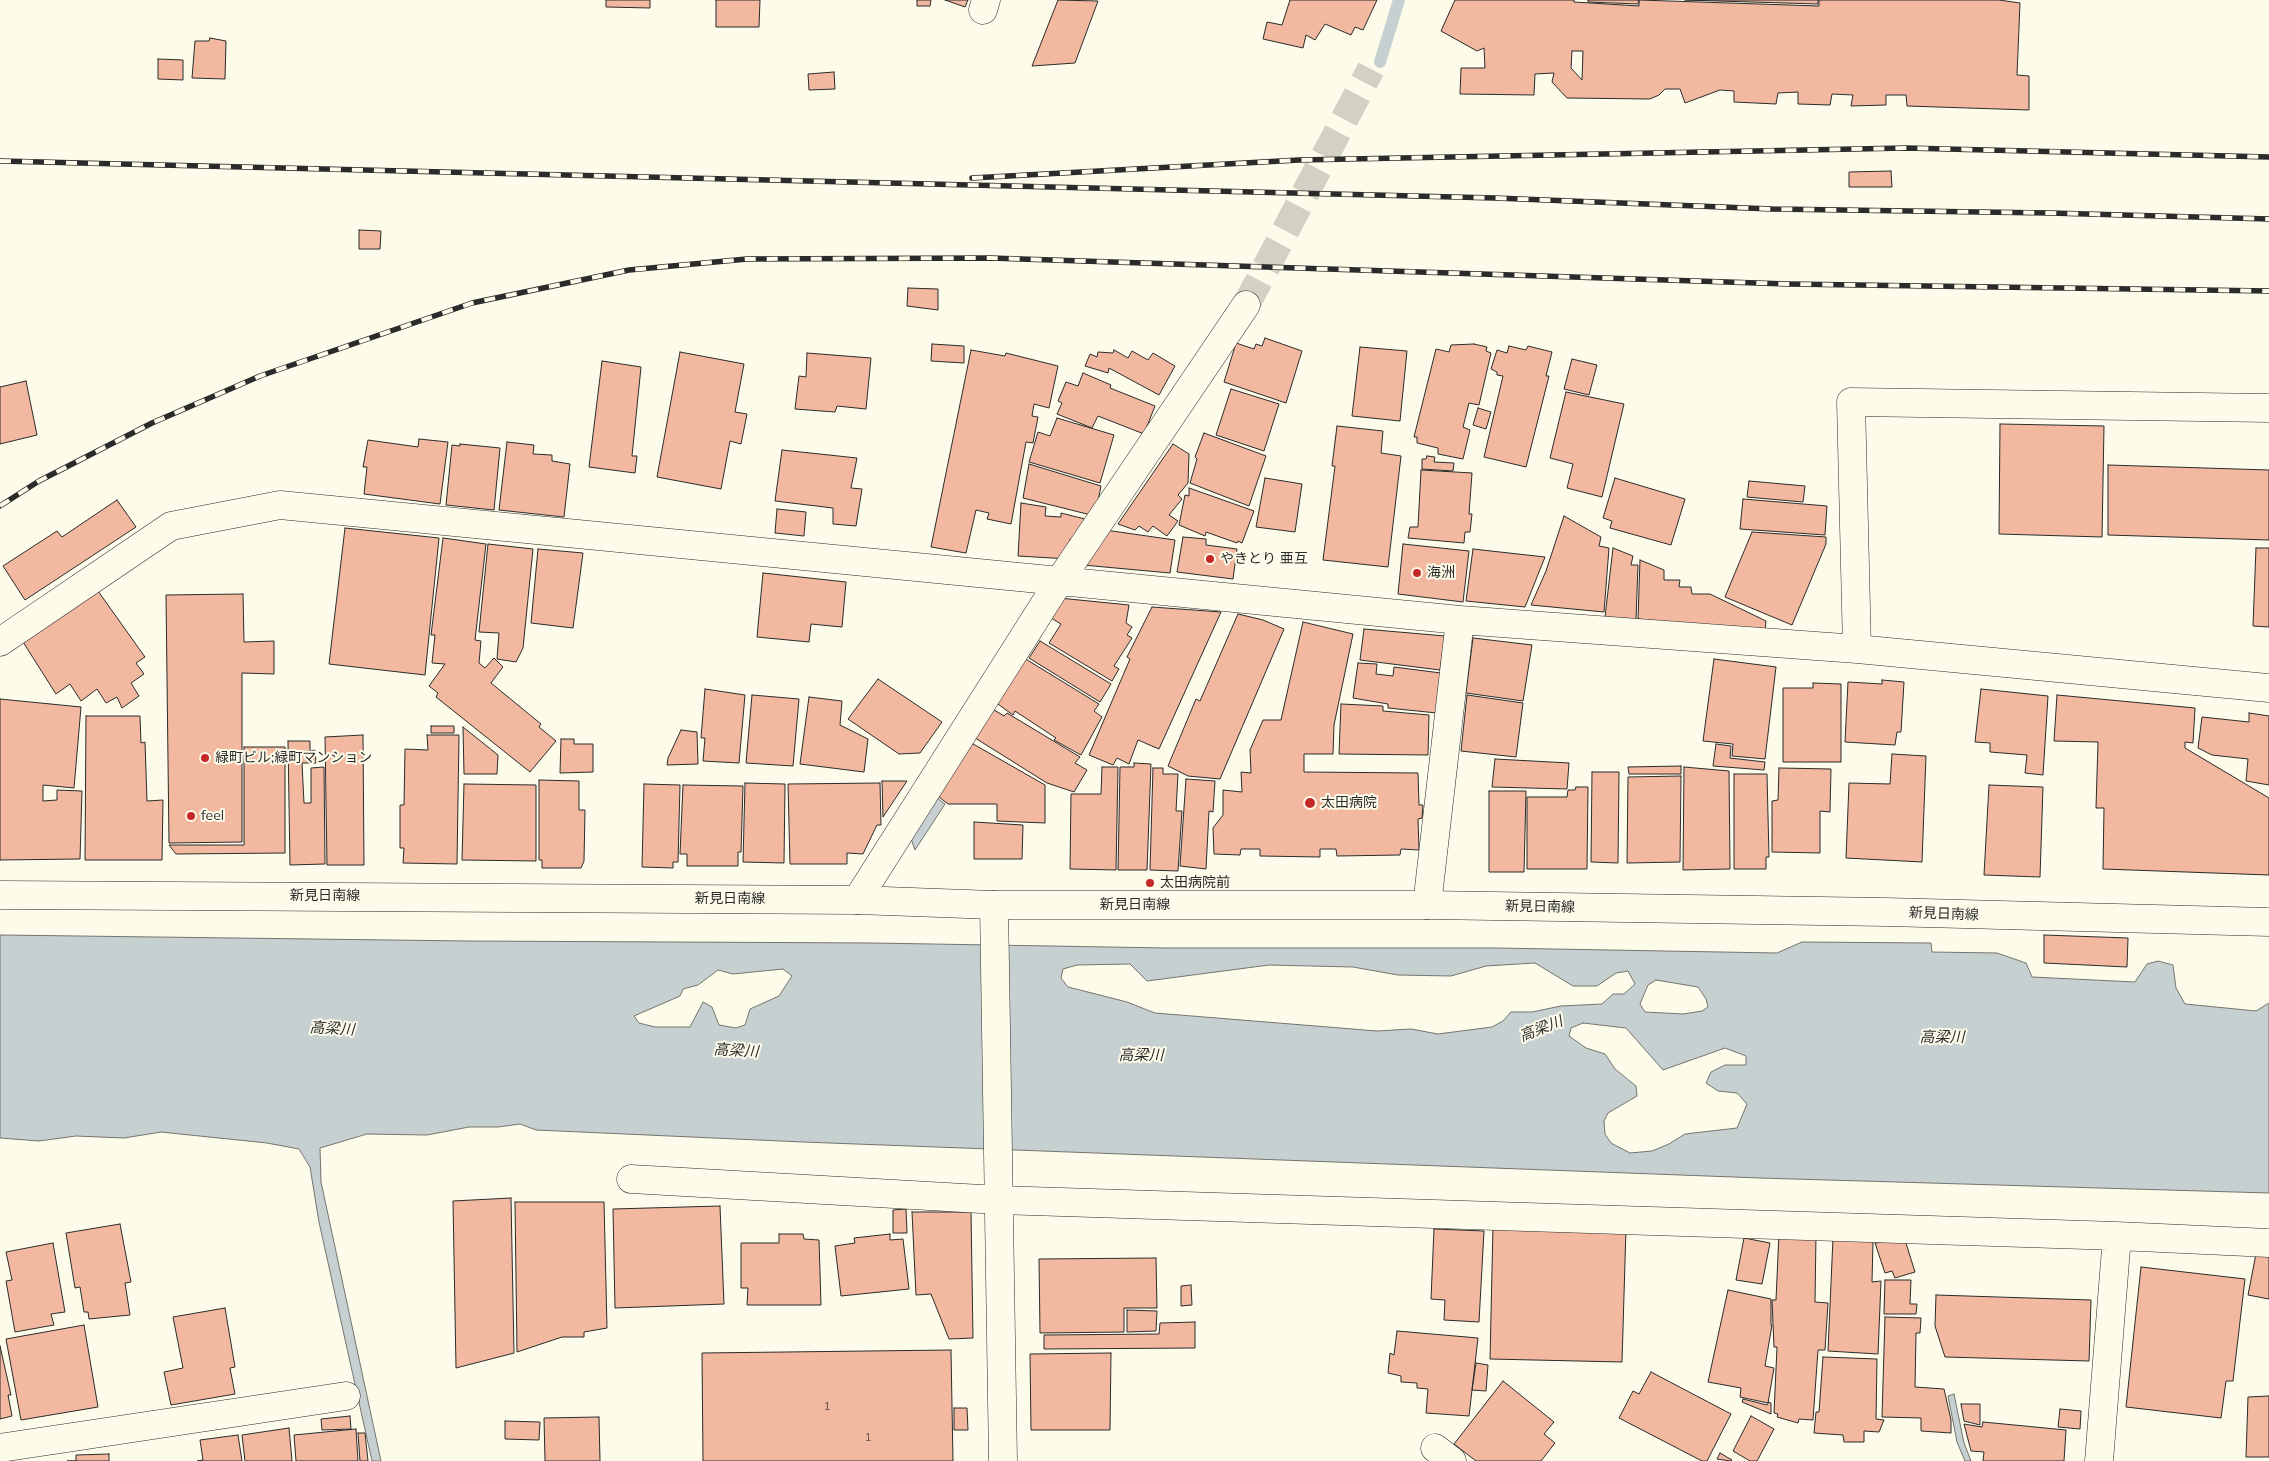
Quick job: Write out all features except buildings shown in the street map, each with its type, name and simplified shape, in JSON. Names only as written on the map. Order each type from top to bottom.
[{"type":"street","points":[[857,900],[1058,583],[1246,305]]},
{"type":"street","points":[[1857,649],[1851,402],[2269,408]]},
{"type":"street","points":[[0,642],[171,526],[280,505],[655,543],[908,564],[1058,583],[1460,620],[1857,649],[2269,688]]},
{"type":"street","points":[[1427,905],[1460,620]]},
{"type":"street","name":"新見日南線","points":[[0,895],[857,900],[994,905],[1427,905],[1886,912],[2269,922]]},
{"type":"street","points":[[994,905],[1003,1461]]},
{"type":"street","points":[[631,1178],[999,1200],[2117,1236],[2269,1243]]},
{"type":"street","points":[[2099,1461],[2117,1236]]},
{"type":"street","points":[[0,1448],[346,1396]]},
{"type":"water","points":[[930,793],[945,804],[915,850],[907,827]]},
{"type":"water","name":"高梁川","points":[[0,935],[467,941],[873,943],[1167,948],[1497,948],[1777,953],[1802,942],[1931,943],[1932,952],[1997,953],[2026,963],[2032,977],[2135,982],[2147,964],[2158,961],[2173,965],[2176,988],[2185,1004],[2256,1011],[2269,1003],[2269,1193],[1760,1178],[803,1142],[536,1130],[520,1124],[498,1127],[469,1127],[427,1135],[367,1134],[320,1148],[321,1182],[381,1461],[372,1461],[319,1222],[310,1167],[299,1149],[267,1143],[161,1132],[124,1138],[76,1136],[39,1141],[0,1138]],"holes":[[[1535,963],[1573,986],[1597,986],[1616,973],[1628,971],[1635,984],[1624,994],[1613,994],[1602,1004],[1561,1006],[1532,1012],[1511,1012],[1503,1021],[1492,1027],[1438,1034],[1411,1029],[1377,1031],[1155,1013],[1127,1002],[1068,987],[1061,978],[1063,969],[1077,965],[1130,964],[1147,981],[1269,965],[1353,967],[1398,975],[1451,976],[1486,966]],[[783,969],[792,976],[779,996],[750,1009],[745,1025],[736,1028],[719,1025],[712,1007],[703,1002],[690,1027],[655,1027],[639,1023],[634,1016],[680,996],[683,989],[698,985],[718,970],[733,974]],[[1656,980],[1698,987],[1706,999],[1708,1007],[1702,1011],[1683,1014],[1645,1012],[1640,1004],[1648,985]],[[1583,1023],[1626,1028],[1663,1070],[1725,1048],[1746,1056],[1746,1065],[1725,1065],[1711,1072],[1706,1083],[1718,1091],[1737,1093],[1747,1104],[1737,1128],[1685,1134],[1669,1144],[1652,1151],[1630,1153],[1611,1143],[1605,1134],[1604,1121],[1608,1113],[1637,1096],[1636,1086],[1615,1069],[1605,1054],[1586,1048],[1569,1036],[1571,1028]]]},
{"type":"water","points":[[1954,1394],[1964,1443],[1971,1461],[1965,1461],[1957,1442],[1948,1396]]},
{"type":"waterway","points":[[1380,62],[1399,0]]},
{"type":"tunnel","points":[[1246,305],[1371,69]]},
{"type":"railway","points":[[972,178],[1299,160],[1906,148],[2269,157]]},
{"type":"railway","points":[[0,161],[1495,198],[1772,209],[2050,213],[2269,219]]},
{"type":"railway","points":[[0,506],[39,481],[152,423],[260,376],[472,303],[629,270],[747,259],[990,258],[1788,284],[2269,291]]},
{"type":"place","name":"やきとり 亜互","points":[[1210,559]]},
{"type":"place","name":"海洲","points":[[1417,573]]},
{"type":"place","name":"緑町ビル;緑町マンション","points":[[205,758]]},
{"type":"place","name":"太田病院","points":[[1310,803]]},
{"type":"place","name":"feel","points":[[191,816]]},
{"type":"place","name":"太田病院前","points":[[1150,883]]}]
